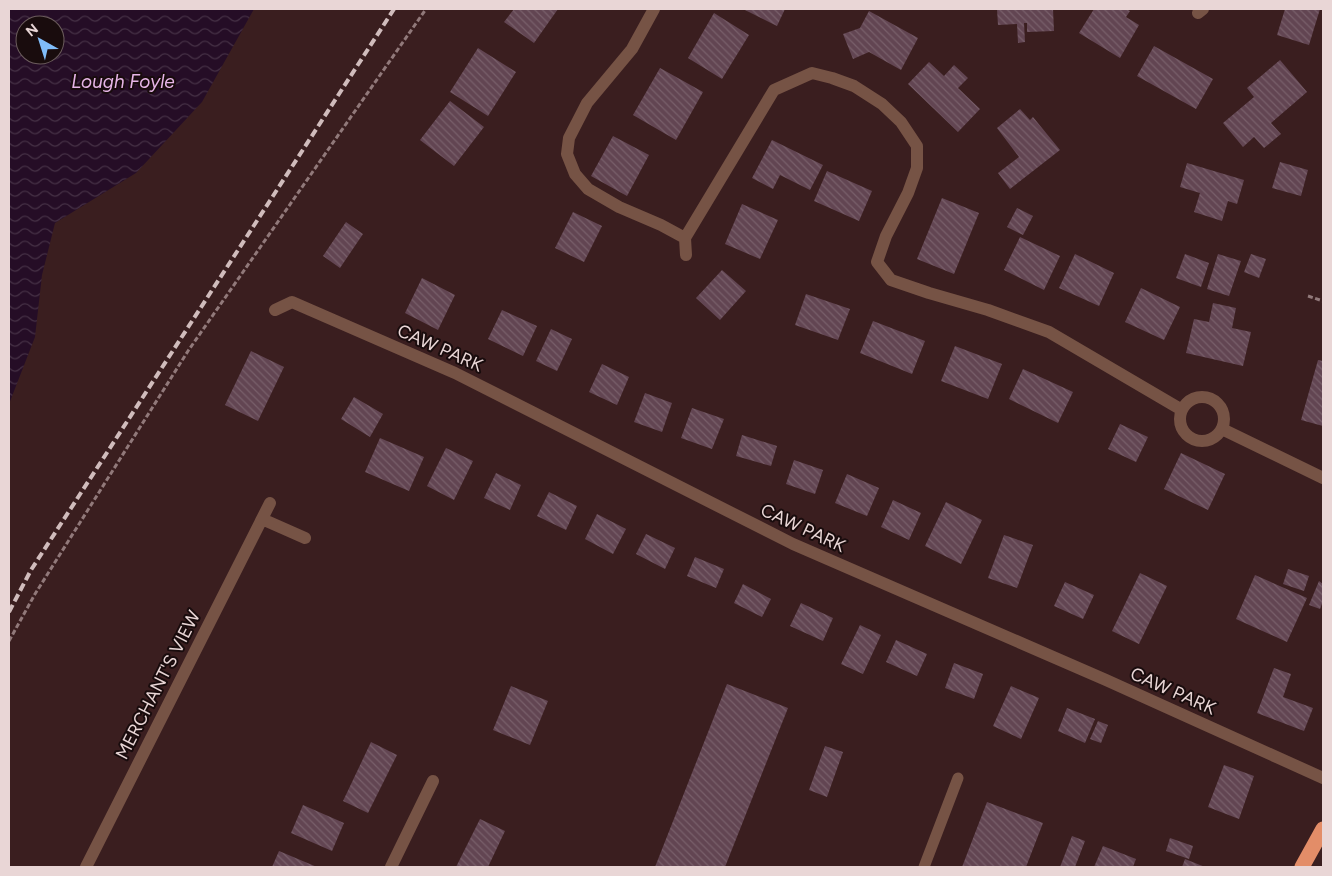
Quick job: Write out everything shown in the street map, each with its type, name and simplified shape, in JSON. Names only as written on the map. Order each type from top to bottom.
[{"type":"highway","points":[[1302,867],[1309,851],[1323,829]]},
{"type":"street","points":[[654,9],[632,49],[587,103],[569,138],[567,154],[575,174],[588,188],[618,207],[661,225],[685,238]]},
{"type":"street","points":[[686,255],[685,238],[774,90],[812,73],[832,78],[854,86],[882,104],[901,122],[917,146],[917,168],[911,185],[886,236],[877,262],[891,280],[988,310],[1049,332],[1182,410]]},
{"type":"street","name":"CAW PARK","points":[[275,310],[292,302],[455,372],[793,544],[1106,680],[1323,778]]},
{"type":"street","points":[[1204,397],[1211,399],[1217,403],[1224,415],[1222,429],[1211,439],[1203,441],[1189,437],[1180,425],[1182,410],[1191,399],[1204,397]]},
{"type":"street","points":[[1222,429],[1323,478]]},
{"type":"street","name":"MERCHANT'S VIEW","points":[[86,867],[270,503]]},
{"type":"street","points":[[262,519],[305,538]]},
{"type":"street","points":[[391,867],[433,781]]},
{"type":"lane","points":[[924,867],[958,778]]},
{"type":"path","points":[[9,641],[35,594],[188,351],[426,9]]},
{"type":"path","points":[[1308,296],[1323,301]]},
{"type":"water","name":"Lough Foyle","points":[[9,9],[254,9],[202,102],[136,173],[55,223],[42,275],[35,337],[9,404]]},
{"type":"building","points":[[514,9],[558,9],[534,43],[504,22]]},
{"type":"building","points":[[743,9],[785,9],[777,26]]},
{"type":"building","points":[[997,9],[1053,9],[1054,31],[1027,32],[1027,23],[1024,23],[1025,42],[1018,43],[1017,24],[998,25]]},
{"type":"building","points":[[1094,9],[1126,9],[1130,11],[1126,17],[1139,25],[1120,58],[1079,33]]},
{"type":"building","points":[[1285,9],[1320,9],[1309,45],[1277,35]]},
{"type":"building","points":[[869,11],[918,38],[901,70],[869,52],[853,59],[843,34],[860,28]]},
{"type":"building","points":[[714,13],[749,35],[722,79],[688,58]]},
{"type":"building","points":[[1154,46],[1213,79],[1196,109],[1137,76]]},
{"type":"building","points":[[478,48],[516,72],[488,116],[450,92]]},
{"type":"building","points":[[1280,60],[1307,92],[1271,123],[1281,134],[1264,148],[1254,137],[1243,147],[1223,123],[1254,97],[1247,88]]},
{"type":"building","points":[[929,62],[944,76],[954,65],[968,78],[958,88],[980,109],[958,132],[908,84]]},
{"type":"building","points":[[660,68],[703,92],[676,140],[633,115]]},
{"type":"building","points":[[450,101],[484,127],[454,166],[420,140]]},
{"type":"building","points":[[1020,109],[1030,120],[1033,117],[1060,150],[1010,189],[998,173],[1019,157],[997,128]]},
{"type":"building","points":[[613,136],[649,155],[627,196],[591,176]]},
{"type":"building","points":[[772,140],[823,165],[810,190],[780,175],[773,189],[752,178]]},
{"type":"building","points":[[1280,162],[1308,170],[1301,196],[1272,188]]},
{"type":"building","points":[[1187,163],[1244,180],[1237,204],[1228,201],[1222,221],[1194,212],[1200,193],[1180,187]]},
{"type":"building","points":[[827,171],[872,191],[859,221],[814,201]]},
{"type":"building","points":[[942,198],[979,213],[954,274],[917,259]]},
{"type":"building","points":[[742,204],[778,220],[760,259],[725,244]]},
{"type":"building","points":[[1017,208],[1033,216],[1023,235],[1007,227]]},
{"type":"building","points":[[573,212],[602,226],[584,262],[555,248]]},
{"type":"building","points":[[346,222],[363,234],[340,268],[323,256]]},
{"type":"building","points":[[1020,237],[1060,256],[1044,290],[1004,270]]},
{"type":"building","points":[[1075,254],[1114,273],[1099,306],[1059,288]]},
{"type":"building","points":[[1185,254],[1209,263],[1201,287],[1176,278]]},
{"type":"building","points":[[1218,254],[1241,261],[1229,296],[1207,289]]},
{"type":"building","points":[[1251,254],[1266,259],[1259,278],[1244,272]]},
{"type":"building","points":[[722,270],[746,291],[720,320],[696,298]]},
{"type":"building","points":[[422,278],[455,295],[438,330],[405,313]]},
{"type":"building","points":[[1141,288],[1180,307],[1164,340],[1125,322]]},
{"type":"building","points":[[806,294],[850,309],[838,340],[795,325]]},
{"type":"building","points":[[1213,303],[1236,308],[1232,328],[1251,332],[1243,366],[1186,353],[1194,319],[1209,322]]},
{"type":"building","points":[[502,310],[537,326],[523,356],[488,339]]},
{"type":"building","points":[[873,321],[925,341],[912,374],[860,353]]},
{"type":"building","points":[[551,329],[572,339],[557,371],[536,361]]},
{"type":"building","points":[[955,346],[1002,364],[988,399],[941,381]]},
{"type":"building","points":[[251,351],[284,367],[258,421],[225,405]]},
{"type":"building","points":[[1318,360],[1323,361],[1323,426],[1301,420]]},
{"type":"building","points":[[602,364],[629,377],[617,405],[589,392]]},
{"type":"building","points":[[1023,369],[1073,392],[1058,423],[1009,399]]},
{"type":"building","points":[[645,393],[672,403],[662,432],[634,422]]},
{"type":"building","points":[[354,397],[383,414],[370,437],[341,419]]},
{"type":"building","points":[[692,408],[724,419],[712,449],[681,438]]},
{"type":"building","points":[[1120,424],[1148,437],[1136,462],[1108,449]]},
{"type":"building","points":[[742,435],[777,446],[771,466],[736,456]]},
{"type":"building","points":[[380,438],[424,457],[409,491],[365,472]]},
{"type":"building","points":[[446,448],[473,461],[454,500],[427,486]]},
{"type":"building","points":[[1181,453],[1225,474],[1208,510],[1164,489]]},
{"type":"building","points":[[794,460],[823,470],[815,494],[786,484]]},
{"type":"building","points":[[496,473],[521,485],[510,510],[484,498]]},
{"type":"building","points":[[847,474],[879,488],[867,516],[835,503]]},
{"type":"building","points":[[549,492],[577,506],[566,530],[537,516]]},
{"type":"building","points":[[893,500],[921,513],[909,540],[881,527]]},
{"type":"building","points":[[946,502],[982,520],[961,564],[925,546]]},
{"type":"building","points":[[597,514],[626,529],[613,554],[585,539]]},
{"type":"building","points":[[646,534],[675,548],[665,569],[636,554]]},
{"type":"building","points":[[1004,535],[1033,545],[1017,588],[988,578]]},
{"type":"building","points":[[695,557],[724,569],[716,588],[687,576]]},
{"type":"building","points":[[1288,569],[1309,576],[1304,591],[1283,584]]},
{"type":"building","points":[[1140,573],[1167,586],[1139,644],[1112,631]]},
{"type":"building","points":[[1255,575],[1307,598],[1287,642],[1236,619]]},
{"type":"building","points":[[1319,581],[1323,584],[1323,601],[1320,609],[1309,605]]},
{"type":"building","points":[[1065,582],[1094,595],[1083,619],[1054,606]]},
{"type":"building","points":[[743,584],[771,599],[762,617],[734,603]]},
{"type":"building","points":[[801,603],[833,618],[823,641],[790,626]]},
{"type":"building","points":[[860,625],[881,635],[863,674],[841,664]]},
{"type":"building","points":[[896,640],[927,654],[917,676],[886,662]]},
{"type":"building","points":[[954,663],[983,674],[974,699],[945,688]]},
{"type":"building","points":[[1274,668],[1291,674],[1283,697],[1313,708],[1304,731],[1257,713]]},
{"type":"building","points":[[727,684],[788,708],[725,867],[655,867]]},
{"type":"building","points":[[511,686],[548,701],[530,745],[493,730]]},
{"type":"building","points":[[1011,686],[1039,698],[1021,739],[993,726]]},
{"type":"building","points":[[1067,708],[1095,719],[1085,743],[1058,731]]},
{"type":"building","points":[[1098,721],[1108,725],[1101,743],[1090,739]]},
{"type":"building","points":[[371,742],[397,755],[368,813],[343,801]]},
{"type":"building","points":[[825,746],[843,752],[827,797],[809,790]]},
{"type":"building","points":[[1224,765],[1254,776],[1239,819],[1208,807]]},
{"type":"building","points":[[987,802],[1043,823],[1026,867],[962,867]]},
{"type":"building","points":[[303,805],[344,823],[332,851],[291,833]]},
{"type":"building","points":[[480,819],[505,831],[488,867],[456,867]]},
{"type":"building","points":[[1072,836],[1085,841],[1075,867],[1060,867]]},
{"type":"building","points":[[1170,838],[1193,846],[1189,859],[1166,851]]},
{"type":"building","points":[[1103,846],[1136,859],[1133,867],[1094,867]]},
{"type":"building","points":[[279,851],[317,867],[272,867]]},
{"type":"building","points":[[1185,859],[1205,867],[1182,867]]},
{"type":"railway","points":[[9,612],[31,570],[394,9]]}]
